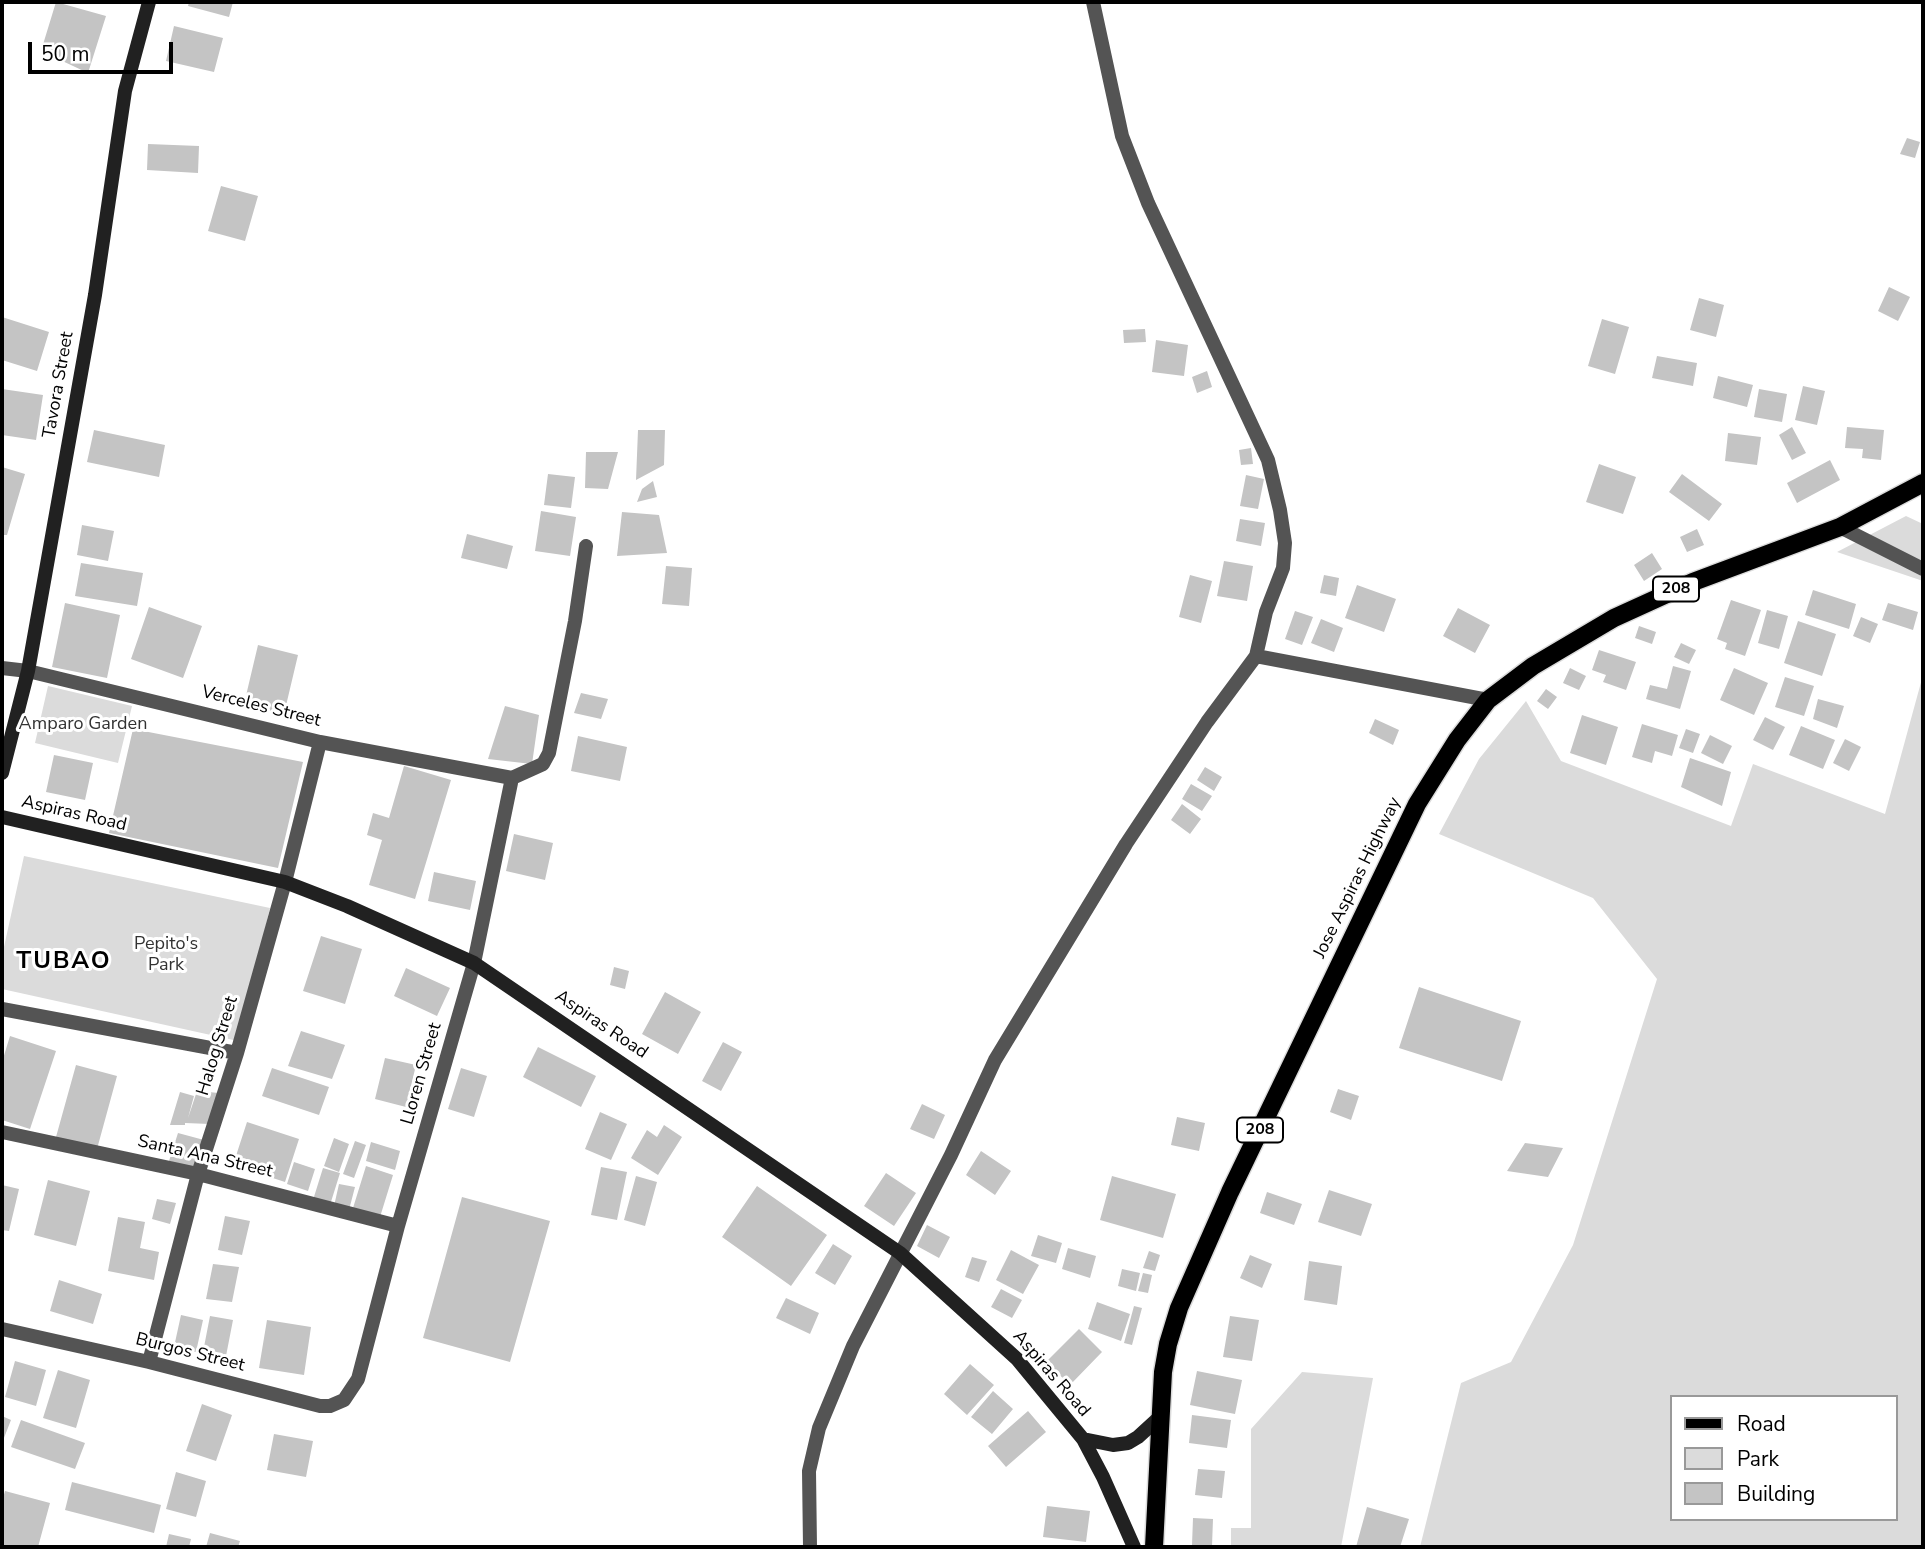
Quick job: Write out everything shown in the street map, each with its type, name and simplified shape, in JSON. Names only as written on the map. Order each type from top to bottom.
[{"type":"main road","name":"Tavora Street","points":[[2,773],[28,671],[94,295],[125,91],[149,2]]},
{"type":"main road","name":"Jose Aspiras Highway","points":[[1154,1547],[1163,1372],[1179,1308],[1205,1247],[1417,804],[1457,740],[1488,701],[1533,666],[1614,618],[1693,582],[1840,527],[1923,483]]},
{"type":"main road","name":"Aspiras Road","points":[[2,817],[285,882],[474,962],[900,1253],[1017,1359],[1083,1439],[1134,1547]]},
{"type":"main road","name":"Aspiras Road","points":[[1083,1439],[1113,1445],[1128,1443],[1161,1416]]},
{"type":"street","points":[[810,1547],[809,1471],[819,1428],[853,1346],[951,1155],[995,1060],[1126,844],[1207,722],[1256,656],[1266,612],[1283,568],[1285,542],[1268,460],[1148,204],[1122,136],[1093,2]]},
{"type":"street","points":[[1840,527],[1923,569]]},
{"type":"street","points":[[512,778],[543,764],[549,753],[575,621],[586,546]]},
{"type":"street","points":[[1256,656],[1488,701]]},
{"type":"street","name":"Verceles Street","points":[[2,668],[28,671],[320,742],[512,778]]},
{"type":"street","name":"Halog Street","points":[[149,1362],[198,1174],[237,1054],[285,882],[320,742]]},
{"type":"street","name":"Lloren Street","points":[[358,1379],[398,1226],[474,962],[512,778]]},
{"type":"street","points":[[2,1009],[237,1054]]},
{"type":"street","name":"Santa Ana Street","points":[[2,1132],[198,1174],[398,1226]]},
{"type":"street","name":"Burgos Street","points":[[2,1329],[149,1362],[320,1406],[340,1403],[358,1379]]},
{"type":"green space","points":[[1906,516],[1923,524],[1923,581],[1837,552]]},
{"type":"green space","points":[[1923,675],[1923,1547],[1420,1547],[1461,1383],[1511,1362],[1573,1245],[1657,979],[1593,898],[1439,834],[1479,759],[1526,701],[1561,761],[1731,826],[1753,764],[1885,814]]},
{"type":"green space","name":"Amparo Garden","points":[[48,686],[132,706],[118,763],[35,743]]},
{"type":"green space","name":"Pepito's Park","points":[[24,856],[270,908],[238,1041],[2,989],[2,956]]},
{"type":"green space","points":[[1302,1372],[1373,1378],[1341,1547],[1231,1547],[1231,1528],[1251,1528],[1251,1429]]},
{"type":"building","points":[[56,2],[106,16],[88,73],[41,51]]},
{"type":"building","points":[[189,2],[233,2],[229,17],[188,6]]},
{"type":"building","points":[[174,26],[223,38],[214,72],[166,61]]},
{"type":"building","points":[[1907,138],[1920,142],[1915,158],[1900,154]]},
{"type":"building","points":[[148,144],[199,146],[198,173],[147,170]]},
{"type":"building","points":[[221,186],[258,196],[245,241],[208,231]]},
{"type":"building","points":[[1889,287],[1910,297],[1898,321],[1878,311]]},
{"type":"building","points":[[1699,298],[1724,305],[1716,337],[1690,330]]},
{"type":"building","points":[[2,317],[49,332],[37,371],[2,360]]},
{"type":"building","points":[[1602,319],[1629,327],[1615,374],[1588,366]]},
{"type":"building","points":[[1145,329],[1146,342],[1124,343],[1123,330]]},
{"type":"building","points":[[1156,340],[1188,345],[1184,376],[1152,372]]},
{"type":"building","points":[[1657,356],[1697,363],[1693,386],[1652,378]]},
{"type":"building","points":[[1207,371],[1212,387],[1197,393],[1192,377]]},
{"type":"building","points":[[1718,376],[1753,385],[1747,407],[1713,398]]},
{"type":"building","points":[[1803,386],[1825,391],[1817,425],[1795,420]]},
{"type":"building","points":[[2,389],[43,395],[36,440],[2,435]]},
{"type":"building","points":[[1759,389],[1787,394],[1782,422],[1754,417]]},
{"type":"building","points":[[1792,427],[1806,453],[1792,460],[1779,435]]},
{"type":"building","points":[[1847,427],[1884,430],[1881,460],[1862,458],[1863,449],[1845,448]]},
{"type":"building","points":[[94,430],[165,445],[159,477],[87,462]]},
{"type":"building","points":[[638,430],[665,430],[664,465],[636,480]]},
{"type":"building","points":[[1728,433],[1761,437],[1757,465],[1725,461]]},
{"type":"building","points":[[1251,448],[1253,464],[1241,465],[1239,450]]},
{"type":"building","points":[[586,452],[618,452],[608,489],[585,488]]},
{"type":"building","points":[[1830,460],[1840,480],[1797,503],[1787,483]]},
{"type":"building","points":[[1599,464],[1636,477],[1623,514],[1586,502]]},
{"type":"building","points":[[2,467],[25,474],[7,535],[2,535]]},
{"type":"building","points":[[548,474],[575,477],[571,508],[544,505]]},
{"type":"building","points":[[1682,474],[1722,504],[1709,521],[1669,492]]},
{"type":"building","points":[[1246,475],[1264,479],[1258,509],[1240,506]]},
{"type":"building","points":[[653,481],[657,497],[637,502],[642,489]]},
{"type":"building","points":[[541,511],[576,517],[570,556],[535,551]]},
{"type":"building","points":[[622,512],[659,515],[667,553],[617,556]]},
{"type":"building","points":[[1240,519],[1265,523],[1261,546],[1236,541]]},
{"type":"building","points":[[82,525],[114,531],[108,561],[77,555]]},
{"type":"building","points":[[1697,529],[1704,545],[1687,552],[1680,537]]},
{"type":"building","points":[[467,534],[513,546],[507,569],[461,558]]},
{"type":"building","points":[[1652,553],[1662,569],[1644,581],[1634,565]]},
{"type":"building","points":[[1224,561],[1253,566],[1247,601],[1217,596]]},
{"type":"building","points":[[81,563],[143,573],[137,606],[75,596]]},
{"type":"building","points":[[666,566],[692,568],[689,606],[662,604]]},
{"type":"building","points":[[1190,575],[1212,581],[1201,623],[1179,617]]},
{"type":"building","points":[[1324,575],[1339,578],[1336,596],[1320,593]]},
{"type":"building","points":[[1357,585],[1396,599],[1384,632],[1345,618]]},
{"type":"building","points":[[1813,590],[1856,604],[1849,629],[1805,615]]},
{"type":"building","points":[[1731,600],[1761,610],[1745,656],[1725,649],[1727,643],[1717,639]]},
{"type":"building","points":[[65,603],[120,615],[107,678],[52,667]]},
{"type":"building","points":[[1888,603],[1918,612],[1913,630],[1882,620]]},
{"type":"building","points":[[149,607],[202,626],[183,678],[131,659]]},
{"type":"building","points":[[1458,608],[1490,625],[1475,653],[1443,636]]},
{"type":"building","points":[[1767,610],[1788,616],[1779,649],[1758,643]]},
{"type":"building","points":[[1295,611],[1313,617],[1302,645],[1285,639]]},
{"type":"building","points":[[1861,617],[1878,624],[1870,643],[1853,636]]},
{"type":"building","points":[[1321,619],[1343,628],[1334,652],[1311,643]]},
{"type":"building","points":[[1798,621],[1836,634],[1822,676],[1784,663]]},
{"type":"building","points":[[1639,626],[1656,632],[1652,644],[1635,638]]},
{"type":"building","points":[[1681,643],[1696,650],[1689,664],[1674,657]]},
{"type":"building","points":[[258,645],[298,655],[284,714],[244,704]]},
{"type":"building","points":[[1599,650],[1636,662],[1626,690],[1603,682],[1606,675],[1592,670]]},
{"type":"building","points":[[1673,666],[1691,671],[1680,709],[1646,699],[1650,685],[1667,689]]},
{"type":"building","points":[[1570,668],[1586,676],[1579,690],[1563,683]]},
{"type":"building","points":[[1734,668],[1768,683],[1754,715],[1720,700]]},
{"type":"building","points":[[1785,677],[1814,686],[1804,716],[1775,707]]},
{"type":"building","points":[[1546,689],[1557,697],[1548,709],[1537,701]]},
{"type":"building","points":[[581,693],[608,699],[601,719],[574,713]]},
{"type":"building","points":[[1818,699],[1844,706],[1837,728],[1813,719]]},
{"type":"building","points":[[505,706],[539,715],[532,764],[488,759]]},
{"type":"building","points":[[1582,715],[1618,727],[1606,765],[1570,753]]},
{"type":"building","points":[[1765,717],[1785,727],[1773,750],[1753,740]]},
{"type":"building","points":[[1375,719],[1399,730],[1393,745],[1369,733]]},
{"type":"building","points":[[1642,724],[1678,735],[1672,756],[1655,751],[1652,763],[1632,757]]},
{"type":"building","points":[[1801,726],[1835,740],[1823,769],[1789,755]]},
{"type":"building","points":[[133,729],[303,762],[278,868],[109,833]]},
{"type":"building","points":[[1686,729],[1700,734],[1693,753],[1679,748]]},
{"type":"building","points":[[1710,735],[1732,746],[1723,764],[1701,753]]},
{"type":"building","points":[[578,736],[627,747],[620,781],[571,771]]},
{"type":"building","points":[[1845,739],[1861,747],[1849,771],[1833,763]]},
{"type":"building","points":[[54,755],[93,763],[85,800],[46,792]]},
{"type":"building","points":[[1690,758],[1731,772],[1722,806],[1681,787]]},
{"type":"building","points":[[404,766],[451,780],[415,899],[369,885],[382,840],[367,835],[373,813],[389,818]]},
{"type":"building","points":[[1205,767],[1222,777],[1214,791],[1197,780]]},
{"type":"building","points":[[1191,784],[1212,796],[1202,811],[1182,799]]},
{"type":"building","points":[[1182,804],[1201,819],[1190,834],[1171,820]]},
{"type":"building","points":[[514,834],[553,843],[545,880],[506,871]]},
{"type":"building","points":[[434,872],[476,881],[470,910],[428,901]]},
{"type":"building","points":[[321,936],[362,949],[345,1004],[303,991]]},
{"type":"building","points":[[614,967],[629,971],[625,989],[610,985]]},
{"type":"building","points":[[406,968],[450,988],[437,1016],[394,996]]},
{"type":"building","points":[[1419,987],[1521,1021],[1502,1081],[1399,1048]]},
{"type":"building","points":[[665,992],[701,1012],[678,1054],[642,1034]]},
{"type":"building","points":[[301,1031],[345,1045],[332,1079],[288,1066]]},
{"type":"building","points":[[10,1036],[56,1051],[30,1129],[2,1120],[2,1062]]},
{"type":"building","points":[[723,1042],[742,1052],[721,1091],[702,1081]]},
{"type":"building","points":[[538,1047],[596,1076],[581,1107],[523,1077]]},
{"type":"building","points":[[385,1058],[416,1065],[406,1107],[375,1099]]},
{"type":"building","points":[[76,1065],[117,1076],[97,1149],[56,1137]]},
{"type":"building","points":[[272,1068],[329,1087],[319,1115],[262,1096]]},
{"type":"building","points":[[461,1068],[487,1076],[474,1117],[448,1109]]},
{"type":"building","points":[[1338,1089],[1359,1096],[1351,1120],[1330,1112]]},
{"type":"building","points":[[197,1091],[219,1093],[210,1124],[170,1125],[180,1092],[194,1096],[188,1118]]},
{"type":"building","points":[[922,1104],[945,1115],[934,1139],[910,1129]]},
{"type":"building","points":[[600,1112],[627,1124],[611,1160],[585,1149]]},
{"type":"building","points":[[1177,1117],[1205,1123],[1199,1151],[1171,1145]]},
{"type":"building","points":[[247,1122],[299,1139],[285,1182],[233,1165]]},
{"type":"building","points":[[664,1125],[682,1137],[658,1175],[631,1158],[647,1130],[657,1137]]},
{"type":"building","points":[[178,1133],[204,1140],[195,1169],[169,1161]]},
{"type":"building","points":[[334,1138],[349,1144],[339,1172],[324,1166]]},
{"type":"building","points":[[355,1141],[366,1145],[354,1178],[343,1174]]},
{"type":"building","points":[[371,1142],[400,1151],[395,1170],[366,1161]]},
{"type":"building","points":[[1525,1143],[1563,1148],[1548,1177],[1507,1171]]},
{"type":"building","points":[[981,1151],[1011,1171],[995,1195],[966,1175]]},
{"type":"building","points":[[294,1162],[315,1169],[308,1191],[287,1184]]},
{"type":"building","points":[[366,1166],[393,1175],[380,1217],[353,1208]]},
{"type":"building","points":[[601,1167],[627,1172],[617,1220],[591,1215]]},
{"type":"building","points":[[323,1168],[340,1173],[330,1205],[313,1200]]},
{"type":"building","points":[[886,1173],[916,1193],[894,1226],[864,1206]]},
{"type":"building","points":[[636,1176],[657,1182],[645,1226],[624,1220]]},
{"type":"building","points":[[1112,1176],[1176,1194],[1163,1238],[1100,1220]]},
{"type":"building","points":[[48,1180],[90,1191],[76,1246],[34,1235]]},
{"type":"building","points":[[339,1184],[355,1187],[349,1210],[334,1206]]},
{"type":"building","points":[[2,1185],[19,1189],[9,1231],[2,1230]]},
{"type":"building","points":[[757,1186],[827,1235],[791,1286],[722,1237]]},
{"type":"building","points":[[1329,1190],[1372,1204],[1361,1236],[1318,1222]]},
{"type":"building","points":[[1267,1192],[1302,1204],[1294,1225],[1260,1213]]},
{"type":"building","points":[[462,1197],[550,1221],[510,1362],[423,1338]]},
{"type":"building","points":[[157,1199],[176,1203],[170,1224],[152,1219]]},
{"type":"building","points":[[225,1216],[250,1221],[242,1255],[218,1250]]},
{"type":"building","points":[[118,1217],[145,1222],[140,1248],[159,1252],[154,1280],[108,1271]]},
{"type":"building","points":[[927,1225],[950,1237],[939,1258],[917,1246]]},
{"type":"building","points":[[1038,1235],[1062,1243],[1056,1263],[1031,1256]]},
{"type":"building","points":[[833,1244],[852,1256],[835,1285],[815,1273]]},
{"type":"building","points":[[1068,1248],[1096,1256],[1090,1278],[1062,1269]]},
{"type":"building","points":[[1011,1250],[1039,1265],[1023,1294],[996,1280]]},
{"type":"building","points":[[1149,1251],[1160,1255],[1155,1271],[1143,1268]]},
{"type":"building","points":[[1250,1255],[1272,1264],[1262,1288],[1240,1278]]},
{"type":"building","points":[[972,1257],[987,1261],[979,1282],[965,1277]]},
{"type":"building","points":[[1309,1261],[1342,1266],[1337,1305],[1304,1300]]},
{"type":"building","points":[[213,1264],[239,1267],[232,1302],[206,1299]]},
{"type":"building","points":[[1122,1269],[1140,1273],[1136,1291],[1118,1286]]},
{"type":"building","points":[[1143,1273],[1152,1275],[1148,1293],[1138,1291]]},
{"type":"building","points":[[59,1280],[102,1294],[93,1324],[50,1311]]},
{"type":"building","points":[[1001,1289],[1022,1300],[1012,1318],[991,1307]]},
{"type":"building","points":[[786,1298],[819,1313],[810,1334],[776,1318]]},
{"type":"building","points":[[1097,1302],[1130,1314],[1121,1341],[1088,1329]]},
{"type":"building","points":[[1134,1306],[1142,1308],[1132,1345],[1124,1343]]},
{"type":"building","points":[[181,1315],[203,1320],[196,1352],[174,1347]]},
{"type":"building","points":[[210,1316],[233,1320],[226,1356],[203,1352]]},
{"type":"building","points":[[1230,1316],[1259,1320],[1252,1361],[1223,1357]]},
{"type":"building","points":[[267,1320],[311,1327],[304,1375],[259,1368]]},
{"type":"building","points":[[1079,1329],[1102,1352],[1070,1385],[1046,1362]]},
{"type":"building","points":[[15,1361],[46,1370],[36,1406],[5,1397]]},
{"type":"building","points":[[970,1364],[994,1385],[967,1415],[944,1394]]},
{"type":"building","points":[[58,1370],[90,1380],[76,1428],[43,1418]]},
{"type":"building","points":[[1197,1371],[1242,1380],[1235,1414],[1190,1405]]},
{"type":"building","points":[[993,1391],[1013,1409],[992,1434],[971,1417]]},
{"type":"building","points":[[202,1404],[232,1415],[216,1461],[186,1451]]},
{"type":"building","points":[[1028,1411],[1046,1432],[1006,1467],[988,1446]]},
{"type":"building","points":[[1192,1415],[1231,1420],[1227,1448],[1189,1443]]},
{"type":"building","points":[[2,1416],[11,1420],[2,1443]]},
{"type":"building","points":[[21,1420],[85,1443],[75,1469],[11,1447]]},
{"type":"building","points":[[274,1434],[313,1441],[306,1477],[267,1470]]},
{"type":"building","points":[[1198,1469],[1225,1471],[1222,1498],[1195,1495]]},
{"type":"building","points":[[176,1472],[206,1481],[196,1517],[166,1509]]},
{"type":"building","points":[[72,1482],[161,1505],[154,1533],[65,1510]]},
{"type":"building","points":[[5,1491],[50,1503],[38,1547],[2,1547],[2,1502]]},
{"type":"building","points":[[1047,1506],[1090,1511],[1086,1542],[1043,1537]]},
{"type":"building","points":[[1367,1507],[1409,1519],[1400,1547],[1356,1547]]},
{"type":"building","points":[[1193,1518],[1213,1519],[1212,1546],[1192,1545]]},
{"type":"building","points":[[210,1533],[240,1541],[238,1547],[206,1547]]},
{"type":"building","points":[[169,1534],[191,1539],[189,1547],[166,1547]]},
{"type":"district","name":"TUBAO","points":[[64,962]]}]
